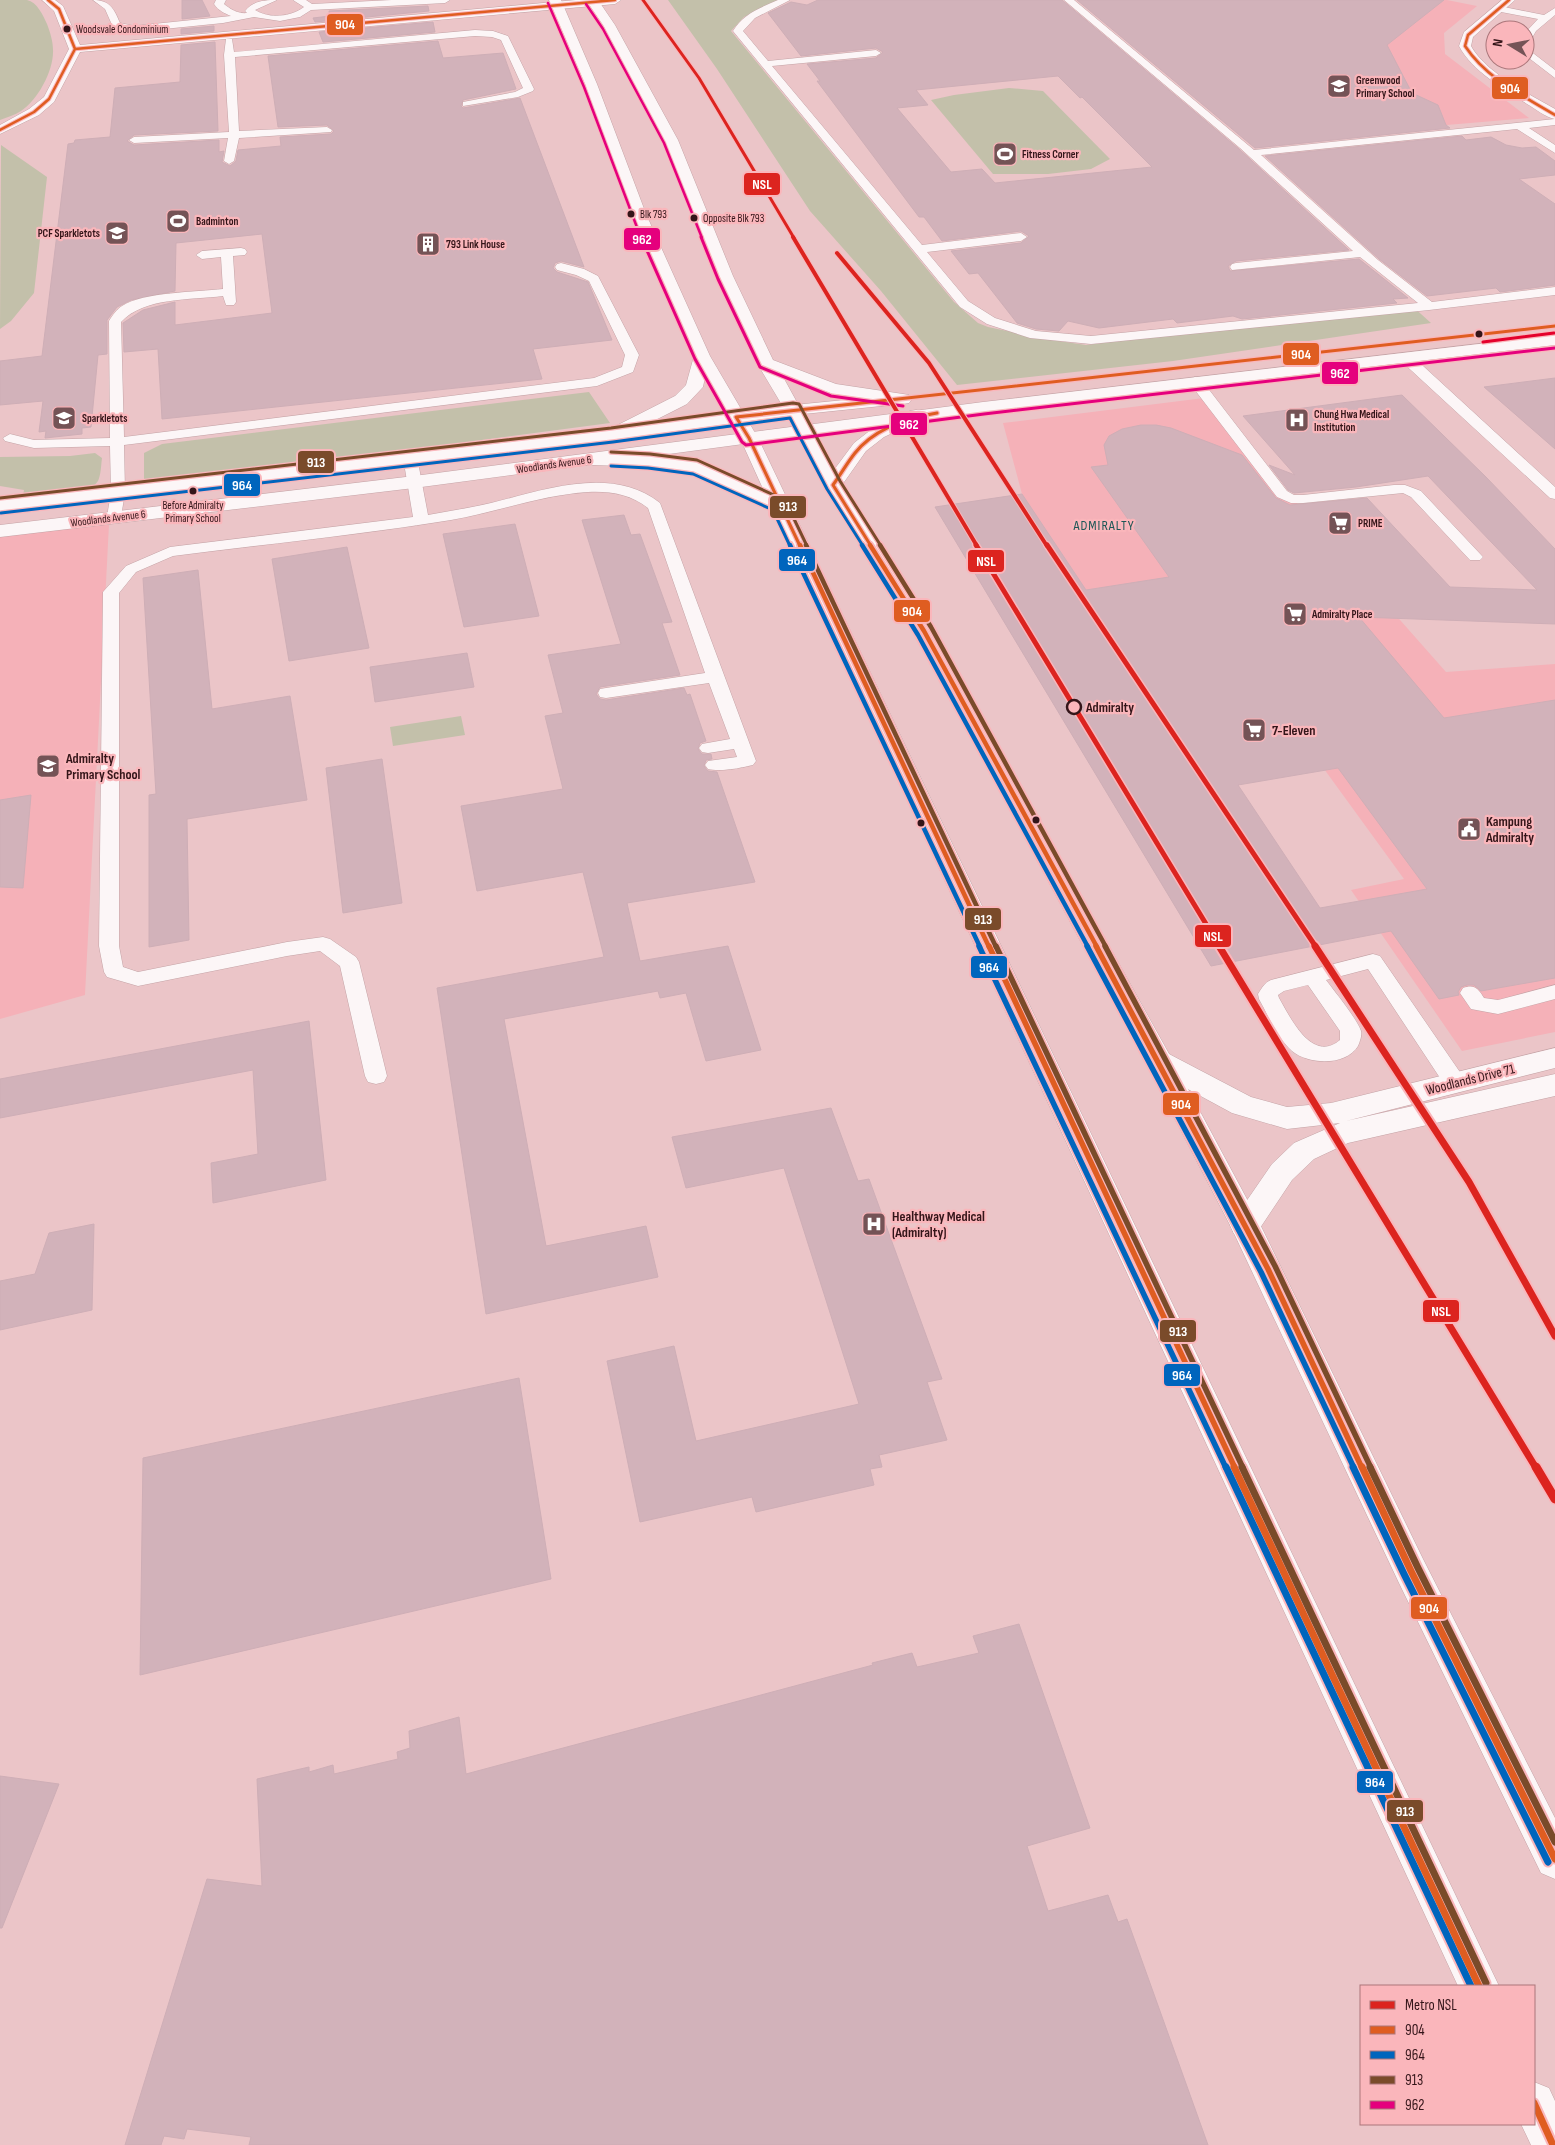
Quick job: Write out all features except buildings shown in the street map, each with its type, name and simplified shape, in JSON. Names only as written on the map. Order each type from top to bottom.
[{"type":"main road","points":[[48,0],[58,9],[75,49]]},
{"type":"main road","points":[[75,49],[229,36],[556,2],[615,0]]},
{"type":"main road","points":[[1523,0],[1506,7],[1468,35],[1465,42],[1468,52],[1488,71],[1555,115]]},
{"type":"main road","points":[[592,1],[609,25],[671,140],[725,276],[766,363],[794,410],[833,485],[924,631],[1159,1061],[1245,1225],[1411,1571],[1555,1859]]},
{"type":"main road","points":[[556,2],[592,84],[639,214],[702,356],[749,438],[1479,1985]]},
{"type":"main road","points":[[1506,7],[1480,42],[1482,54],[1491,63],[1555,106]]},
{"type":"main road","points":[[0,130],[34,112],[49,99],[75,49]]},
{"type":"main road","name":"Woodlands Avenue 6","points":[[0,506],[612,435],[794,410],[1555,326]]},
{"type":"main road","name":"Woodlands Avenue 6","points":[[0,531],[414,482],[804,430],[1195,381],[1555,340]]},
{"type":"main road","points":[[612,435],[681,400],[694,387],[702,356]]},
{"type":"main road","points":[[766,363],[833,389],[903,399]]},
{"type":"main road","points":[[833,485],[860,447],[878,433],[916,416]]},
{"type":"main road","points":[[593,458],[649,461],[695,467],[779,504]]},
{"type":"main road","name":"Woodlands Drive 71","points":[[1159,1061],[1242,1105],[1287,1118],[1331,1114],[1555,1058]]},
{"type":"main road","name":"Woodlands Drive 71","points":[[1245,1225],[1282,1172],[1304,1151],[1342,1133],[1555,1085]]},
{"type":"main road","points":[[1535,2105],[1553,2145]]},
{"type":"lane","points":[[98,0],[110,8],[116,25],[134,29],[254,14],[282,17],[300,14],[309,7],[445,0]]},
{"type":"lane","points":[[221,0],[220,4],[226,11],[242,16]]},
{"type":"lane","points":[[254,14],[250,11],[253,7],[272,0]]},
{"type":"lane","points":[[298,0],[306,3],[309,7]]},
{"type":"lane","points":[[785,0],[749,19],[740,26],[738,31],[964,304],[991,321],[1035,334],[1091,340],[1429,306],[1555,291]]},
{"type":"lane","points":[[1069,0],[1252,153],[1363,253],[1429,306]]},
{"type":"lane","points":[[1506,7],[1545,18]]},
{"type":"lane","points":[[1535,29],[1555,11]]},
{"type":"lane","points":[[300,14],[320,27]]},
{"type":"lane","points":[[282,17],[290,21],[294,29]]},
{"type":"lane","points":[[229,55],[476,33],[493,34],[505,38],[529,89],[518,94],[467,104]]},
{"type":"lane","points":[[229,36],[234,135],[229,161]]},
{"type":"lane","points":[[765,64],[876,53]]},
{"type":"lane","points":[[1535,58],[1555,75]]},
{"type":"lane","points":[[1252,153],[1555,122]]},
{"type":"lane","points":[[1519,126],[1555,150]]},
{"type":"lane","points":[[134,140],[327,130]]},
{"type":"lane","points":[[919,249],[1021,237]]},
{"type":"lane","points":[[202,256],[241,252]]},
{"type":"lane","points":[[114,517],[118,492],[115,320],[126,309],[150,300],[229,297],[227,253]]},
{"type":"lane","points":[[1236,267],[1363,253]]},
{"type":"lane","points":[[10,438],[34,444],[117,442],[597,382],[628,369],[632,355],[594,279],[580,272],[561,267]]},
{"type":"lane","points":[[1406,357],[1555,496]]},
{"type":"lane","points":[[1195,381],[1282,494],[1291,498],[1303,499],[1405,489],[1416,494],[1475,557]]},
{"type":"lane","points":[[410,458],[420,519]]},
{"type":"lane","points":[[376,1076],[349,962],[323,944],[138,979],[114,972],[109,946],[111,592],[131,569],[170,552],[466,513],[548,493],[588,488],[628,490],[645,498],[655,506],[715,677],[747,760],[714,765]]},
{"type":"lane","points":[[606,693],[715,677]]},
{"type":"lane","points":[[708,748],[740,743]]},
{"type":"lane","points":[[1313,976],[1372,961],[1456,1084]]},
{"type":"lane","points":[[1470,993],[1478,1004],[1498,1007],[1555,992]]},
{"type":"shaded area","points":[[0,0],[27,0],[34,3],[47,24],[52,40],[53,58],[44,84],[33,100],[21,111],[0,120]]},
{"type":"shaded area","points":[[668,0],[778,0],[744,17],[731,31],[954,302],[978,323],[988,327],[1045,339],[1086,345],[1411,305],[1431,323],[1173,361],[957,385],[881,291],[810,211],[717,69]]},
{"type":"shaded area","name":"Greenwood Primary School","points":[[1171,0],[1447,0],[1477,6],[1444,33],[1445,54],[1529,118],[1258,141]]},
{"type":"shaded area","points":[[1009,88],[1043,91],[1110,159],[1091,169],[1048,174],[993,174],[931,100]]},
{"type":"shaded area","points":[[1,145],[47,177],[34,293],[11,321],[0,329]]},
{"type":"shaded area","points":[[589,392],[610,423],[160,483],[144,481],[144,453],[162,444]]},
{"type":"shaded area","points":[[1204,398],[1446,672],[1555,664],[1555,1032],[1462,1051],[1351,890],[1404,879],[1319,762],[1188,575],[1086,590],[1022,494],[1003,423]]},
{"type":"shaded area","points":[[95,453],[102,458],[99,479],[92,487],[84,491],[63,496],[22,501],[24,490],[0,486],[0,457],[70,456]]},
{"type":"shaded area","name":"Admiralty Primary School","points":[[109,524],[85,995],[0,1019],[0,537]]},
{"type":"shaded area","points":[[461,716],[465,735],[393,746],[390,727]]},
{"type":"metro line","name":"NSL","points":[[643,0],[699,78],[949,501],[1555,1499]]},
{"type":"metro line","name":"NSL","points":[[837,253],[929,363],[1009,489],[1319,952],[1469,1182],[1555,1336]]},
{"type":"transit line","name":"904","points":[[48,0],[59,9],[75,49]]},
{"type":"transit line","name":"904","points":[[75,49],[615,0]]},
{"type":"transit line","name":"904","points":[[1509,0],[1468,35],[1465,46],[1472,57],[1493,76],[1555,115]]},
{"type":"transit line","name":"962","points":[[548,3],[584,87],[632,217],[695,359],[742,442],[746,445],[984,414],[1555,348]]},
{"type":"transit line","name":"962","points":[[586,4],[603,29],[664,143],[718,279],[760,367],[831,396],[903,406]]},
{"type":"transit line","name":"904","points":[[0,130],[34,112],[49,99],[75,49]]},
{"type":"transit line","name":"904","points":[[1479,1985],[749,438],[736,417],[1555,326]]},
{"type":"transit line","points":[[1483,342],[1554,333]]},
{"type":"transit line","name":"913","points":[[0,498],[611,428],[793,403],[799,404],[840,481],[931,627],[1166,1058],[1275,1266],[1418,1568],[1555,1842]]},
{"type":"transit line","name":"904","points":[[937,413],[906,420],[877,433],[856,451],[833,485],[924,631],[1159,1061],[1268,1269],[1411,1571],[1555,1859]]},
{"type":"transit line","name":"964","points":[[1,513],[613,442],[790,418],[827,489],[918,635],[1152,1065],[1261,1272],[1404,1574],[1548,1862]]},
{"type":"transit line","name":"913","points":[[611,452],[650,454],[697,460],[785,500],[1486,1983]]},
{"type":"transit line","name":"964","points":[[611,466],[648,468],[693,474],[773,510],[1471,1985]]},
{"type":"transit line","name":"904","points":[[1535,2105],[1553,2145]]},
{"type":"place","name":"Woodsvale Condominium","points":[[67,29]]},
{"type":"place","name":"Greenwood Primary School","points":[[1339,86]]},
{"type":"place","name":"Fitness Corner","points":[[1005,154]]},
{"type":"place","name":"Blk 793","points":[[631,214]]},
{"type":"place","name":"Opposite Blk 793","points":[[694,218]]},
{"type":"place","name":"Badminton","points":[[178,221]]},
{"type":"place","name":"PCF Sparkletots","points":[[117,233]]},
{"type":"place","name":"793 Link House","points":[[428,244]]},
{"type":"place","name":"Sparkletots","points":[[64,418]]},
{"type":"place","name":"Chung Hwa Medical Institution","points":[[1297,420]]},
{"type":"place","name":"Before Admiralty Primary School","points":[[193,491]]},
{"type":"place","name":"PRIME","points":[[1340,523]]},
{"type":"place","name":"Admiralty Place","points":[[1295,614]]},
{"type":"place","name":"Admiralty","points":[[1074,707]]},
{"type":"place","name":"7-Eleven","points":[[1254,730]]},
{"type":"place","name":"Admiralty Primary School","points":[[48,766]]},
{"type":"place","name":"Kampung Admiralty","points":[[1469,829]]},
{"type":"place","name":"Healthway Medical (Admiralty)","points":[[874,1224]]},
{"type":"district","name":"ADMIRALTY","points":[[1104,525]]}]
